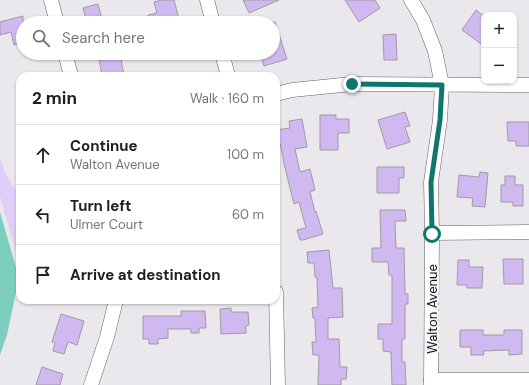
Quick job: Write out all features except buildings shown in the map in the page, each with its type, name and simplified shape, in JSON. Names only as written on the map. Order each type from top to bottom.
[{"type":"street","points":[[51,0],[55,16]]},
{"type":"street","points":[[207,0],[211,16]]},
{"type":"street","name":"Walton Avenue","points":[[411,0],[423,20],[435,51],[442,85],[440,120],[431,182],[431,383]]},
{"type":"street","points":[[67,60],[70,72]]},
{"type":"street","points":[[224,60],[227,72]]},
{"type":"street","points":[[280,93],[292,90],[352,84],[529,85]]},
{"type":"street","points":[[432,234],[529,232]]},
{"type":"street","points":[[91,385],[107,336],[115,304]]},
{"type":"street","points":[[276,304],[278,385]]},
{"type":"street","points":[[431,383],[529,380]]},
{"type":"shaded area","points":[[0,158],[6,175],[16,191],[16,252],[0,196]]},
{"type":"shaded area","points":[[0,212],[16,268],[16,292],[7,335],[0,355]]},
{"type":"route","points":[[352,84],[442,85],[440,120],[431,182],[432,234]]}]
